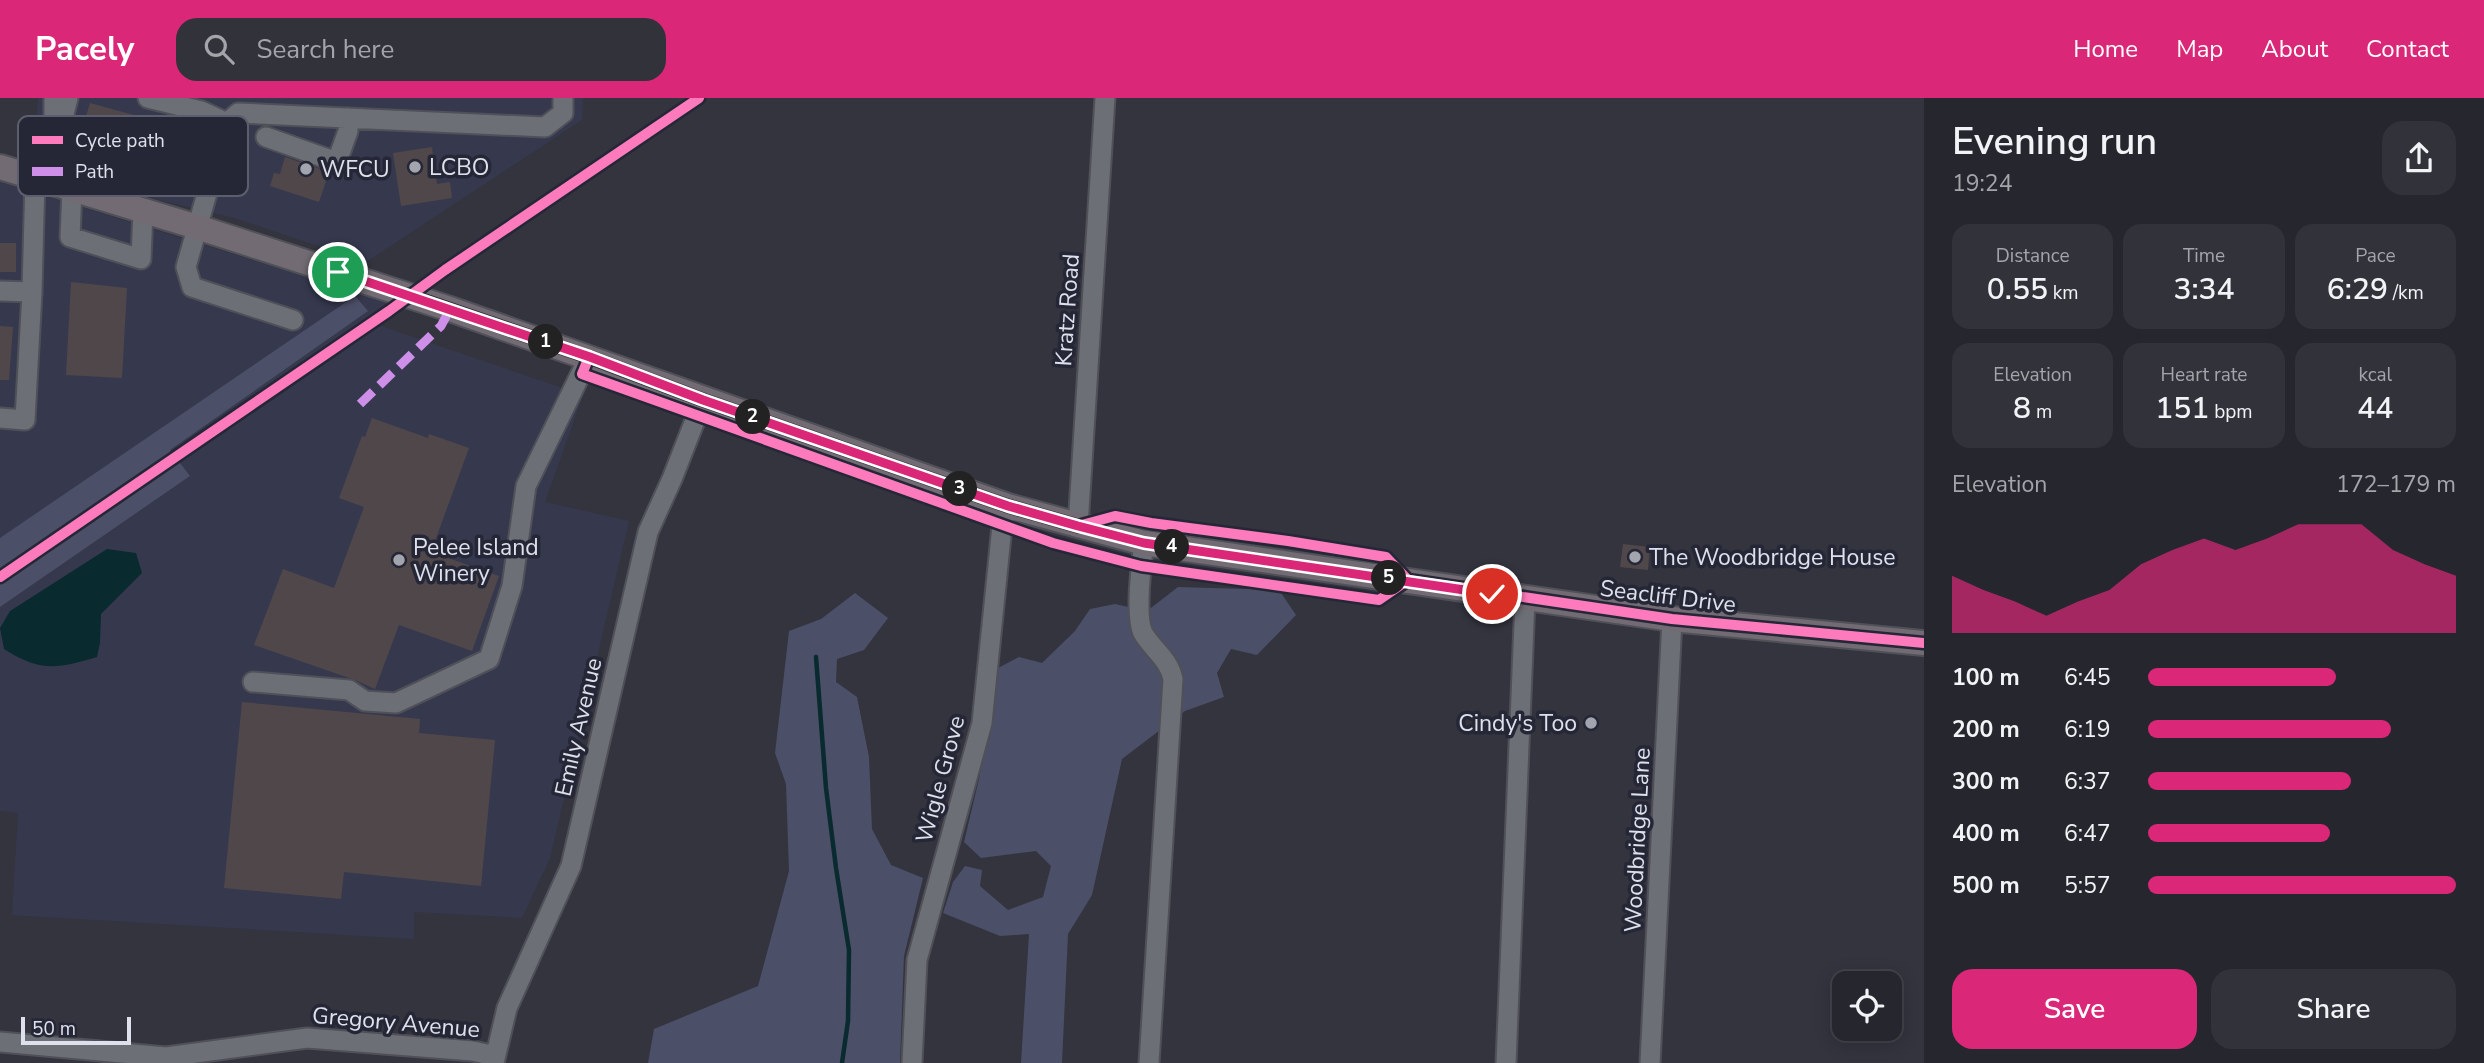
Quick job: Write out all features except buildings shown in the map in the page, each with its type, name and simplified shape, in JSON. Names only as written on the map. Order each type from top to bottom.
[{"type":"main road","name":"Seacliff Drive","points":[[0,167],[18,173]]},
{"type":"main road","name":"Seacliff Drive","points":[[96,196],[450,309],[1008,506],[1144,543],[1672,619],[1924,643]]},
{"type":"street","points":[[54,98],[54,116]]},
{"type":"street","points":[[64,116],[68,98]]},
{"type":"street","points":[[148,98],[192,109],[545,127],[563,113],[563,98]]},
{"type":"street","name":"Kratz Road","points":[[1078,526],[1105,98]]},
{"type":"street","points":[[190,116],[192,109]]},
{"type":"street","points":[[266,137],[331,160],[340,156],[348,131],[348,118]]},
{"type":"street","points":[[0,418],[25,420],[35,196]]},
{"type":"street","points":[[72,196],[70,237],[141,259],[143,210]]},
{"type":"street","points":[[207,196],[186,267],[192,287],[293,320]]},
{"type":"street","points":[[0,291],[32,292]]},
{"type":"street","points":[[253,682],[349,690],[365,701],[396,703],[489,659],[512,586],[526,486],[590,357]]},
{"type":"street","name":"Emily Avenue","points":[[494,1059],[507,1008],[571,866],[648,532],[703,400]]},
{"type":"street","name":"Wigle Grove","points":[[912,1063],[917,960],[982,723],[1002,526],[1008,506]]},
{"type":"street","points":[[1144,543],[1140,566],[1140,623],[1143,633],[1170,666],[1173,679],[1149,1063]]},
{"type":"street","points":[[1506,1063],[1525,599]]},
{"type":"street","name":"Woodbridge Lane","points":[[1650,1063],[1672,619]]},
{"type":"street","name":"Gregory Avenue","points":[[0,1042],[166,1057],[306,1038],[473,1051],[494,1059]]},
{"type":"shaded area","points":[[38,98],[583,98],[582,120],[366,262],[235,218],[146,196],[248,196],[248,116],[36,116]]},
{"type":"shaded area","points":[[0,182],[18,188],[18,196],[45,196],[391,303],[0,571]]},
{"type":"shaded area","points":[[355,296],[368,311],[170,450],[190,476],[0,607],[0,538]]},
{"type":"shaded area","points":[[378,325],[583,395],[545,502],[629,521],[550,858],[522,918],[414,912],[414,939],[12,915],[18,813],[0,811],[0,607],[190,476],[179,462]]},
{"type":"shaded area","points":[[107,549],[136,553],[142,573],[101,614],[97,657],[49,666],[28,662],[4,649],[0,628],[10,611]]},
{"type":"shaded area","points":[[1178,587],[1279,590],[1296,615],[1257,655],[1231,649],[1217,673],[1224,697],[1185,711],[1122,759],[1092,895],[1068,934],[1062,1063],[1021,1063],[1029,934],[1000,936],[943,913],[953,882],[965,866],[982,870],[980,886],[1008,910],[1043,897],[1051,866],[1036,851],[981,858],[964,842],[979,779],[998,668],[1019,657],[1042,663],[1075,631],[1090,609],[1115,604],[1147,611]]},
{"type":"shaded area","points":[[855,593],[888,618],[864,650],[837,659],[836,682],[857,697],[869,757],[872,829],[891,865],[923,878],[904,956],[900,1063],[648,1063],[654,1029],[758,986],[789,871],[786,784],[775,753],[789,631],[821,619]]},
{"type":"waterway","points":[[816,657],[826,788],[849,950],[848,1021],[842,1063]]},
{"type":"marked path","points":[[360,404],[441,326],[450,309]]},
{"type":"cycle path","points":[[0,577],[699,98]]},
{"type":"cycle path","points":[[408,295],[1008,506],[1078,526],[1115,516],[1386,557],[1408,580]]},
{"type":"cycle path","points":[[589,357],[582,374],[1053,543],[1141,566],[1379,600],[1408,580]]},
{"type":"cycle path","points":[[1408,580],[1672,619],[1924,643]]},
{"type":"place","name":"LCBO","points":[[415,167]]},
{"type":"place","name":"WFCU","points":[[306,169]]},
{"type":"place","name":"The Woodbridge House","points":[[1635,557]]},
{"type":"place","name":"Pelee Island Winery","points":[[399,560]]},
{"type":"place","name":"Cindy's Too","points":[[1591,723]]},
{"type":"route","points":[[338,272],[590,357],[703,400],[1008,506],[1078,526],[1144,543],[1492,594]]}]
